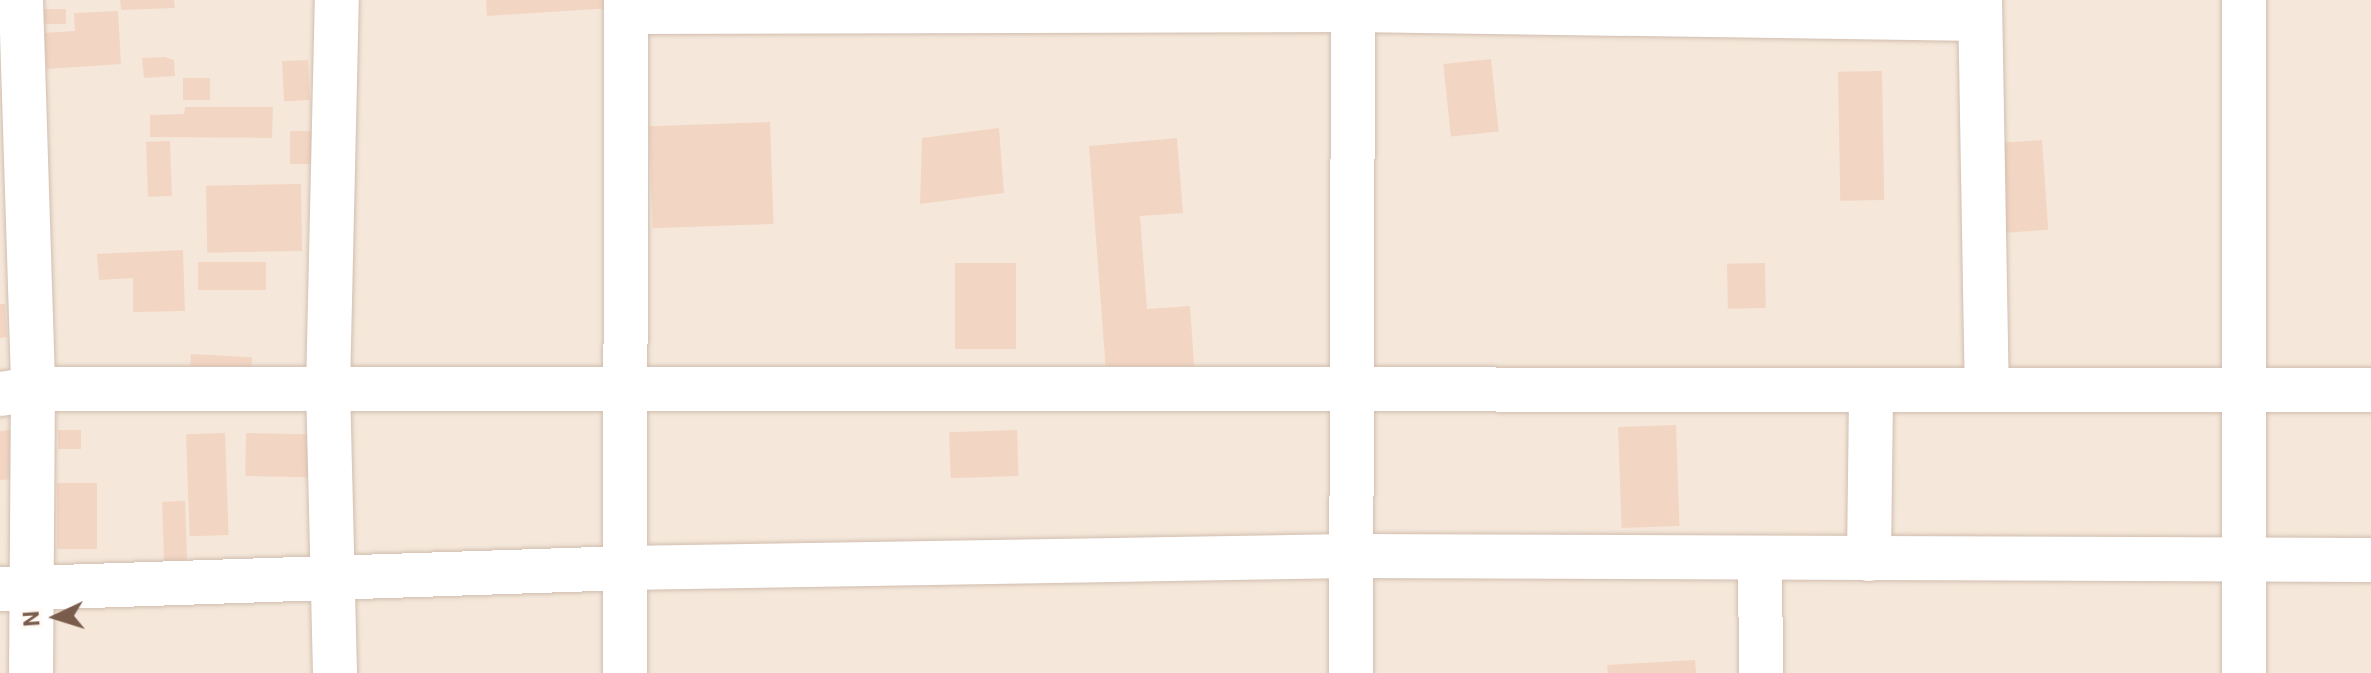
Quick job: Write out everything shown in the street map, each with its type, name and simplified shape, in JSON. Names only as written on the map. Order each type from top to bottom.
[{"type":"street","points":[[21,0],[17,588],[31,673]]},
{"type":"street","points":[[335,673],[328,389],[337,0]]},
{"type":"street","points":[[2244,0],[2244,673]]},
{"type":"street","points":[[625,673],[626,6],[1353,5],[1980,10],[1987,389]]},
{"type":"street","points":[[1351,673],[1353,5]]},
{"type":"street","points":[[17,392],[328,389],[2371,390]]},
{"type":"street","points":[[1869,559],[1871,390]]},
{"type":"street","points":[[17,588],[625,568],[1351,556],[2371,560]]},
{"type":"street","points":[[1760,558],[1761,673]]},
{"type":"shaded area","points":[[0,0],[2371,0],[2371,673],[0,673]]},
{"type":"building","points":[[120,0],[174,0],[175,8],[121,10]]},
{"type":"building","points":[[486,0],[611,0],[612,8],[487,16]]},
{"type":"building","points":[[40,9],[66,9],[66,24],[40,24]]},
{"type":"building","points":[[118,11],[121,64],[47,69],[44,33],[75,31],[74,13]]},
{"type":"building","points":[[165,57],[174,60],[175,76],[144,78],[142,58]]},
{"type":"building","points":[[1491,59],[1499,132],[1451,137],[1443,64]]},
{"type":"building","points":[[308,60],[310,100],[284,101],[282,61]]},
{"type":"building","points":[[1882,71],[1884,200],[1840,201],[1838,72]]},
{"type":"building","points":[[183,78],[210,78],[210,100],[183,100]]},
{"type":"building","points":[[185,107],[273,107],[272,138],[150,137],[150,115],[184,114]]},
{"type":"building","points":[[770,122],[774,224],[653,228],[649,126]]},
{"type":"building","points":[[999,128],[1004,193],[920,204],[922,138]]},
{"type":"building","points":[[290,131],[312,131],[312,164],[290,164]]},
{"type":"building","points":[[1177,138],[1183,213],[1140,216],[1147,309],[1190,306],[1195,378],[1107,385],[1089,146]]},
{"type":"building","points":[[2042,140],[2048,230],[2002,233],[1996,143]]},
{"type":"building","points":[[170,141],[172,196],[148,197],[146,142]]},
{"type":"building","points":[[301,184],[302,251],[207,253],[206,186]]},
{"type":"building","points":[[183,250],[185,311],[133,312],[133,278],[99,280],[97,254]]},
{"type":"building","points":[[198,262],[266,262],[266,290],[198,290]]},
{"type":"building","points":[[955,263],[1016,263],[1016,349],[955,349]]},
{"type":"building","points":[[1765,263],[1766,308],[1728,309],[1727,264]]},
{"type":"building","points":[[0,304],[5,304],[7,337],[0,338]]},
{"type":"building","points":[[191,354],[252,357],[251,384],[190,381]]},
{"type":"building","points":[[1676,425],[1680,526],[1622,528],[1618,427]]},
{"type":"building","points":[[11,430],[14,479],[0,480],[0,431]]},
{"type":"building","points":[[58,430],[81,430],[81,449],[58,449]]},
{"type":"building","points":[[1017,430],[1019,476],[951,478],[949,432]]},
{"type":"building","points":[[225,433],[229,535],[190,536],[186,434]]},
{"type":"building","points":[[246,433],[313,434],[312,477],[245,476]]},
{"type":"building","points":[[57,483],[97,483],[97,549],[57,549]]},
{"type":"building","points":[[185,501],[187,568],[164,569],[162,502]]},
{"type":"building","points":[[1695,660],[1696,673],[1608,673],[1607,665]]}]
